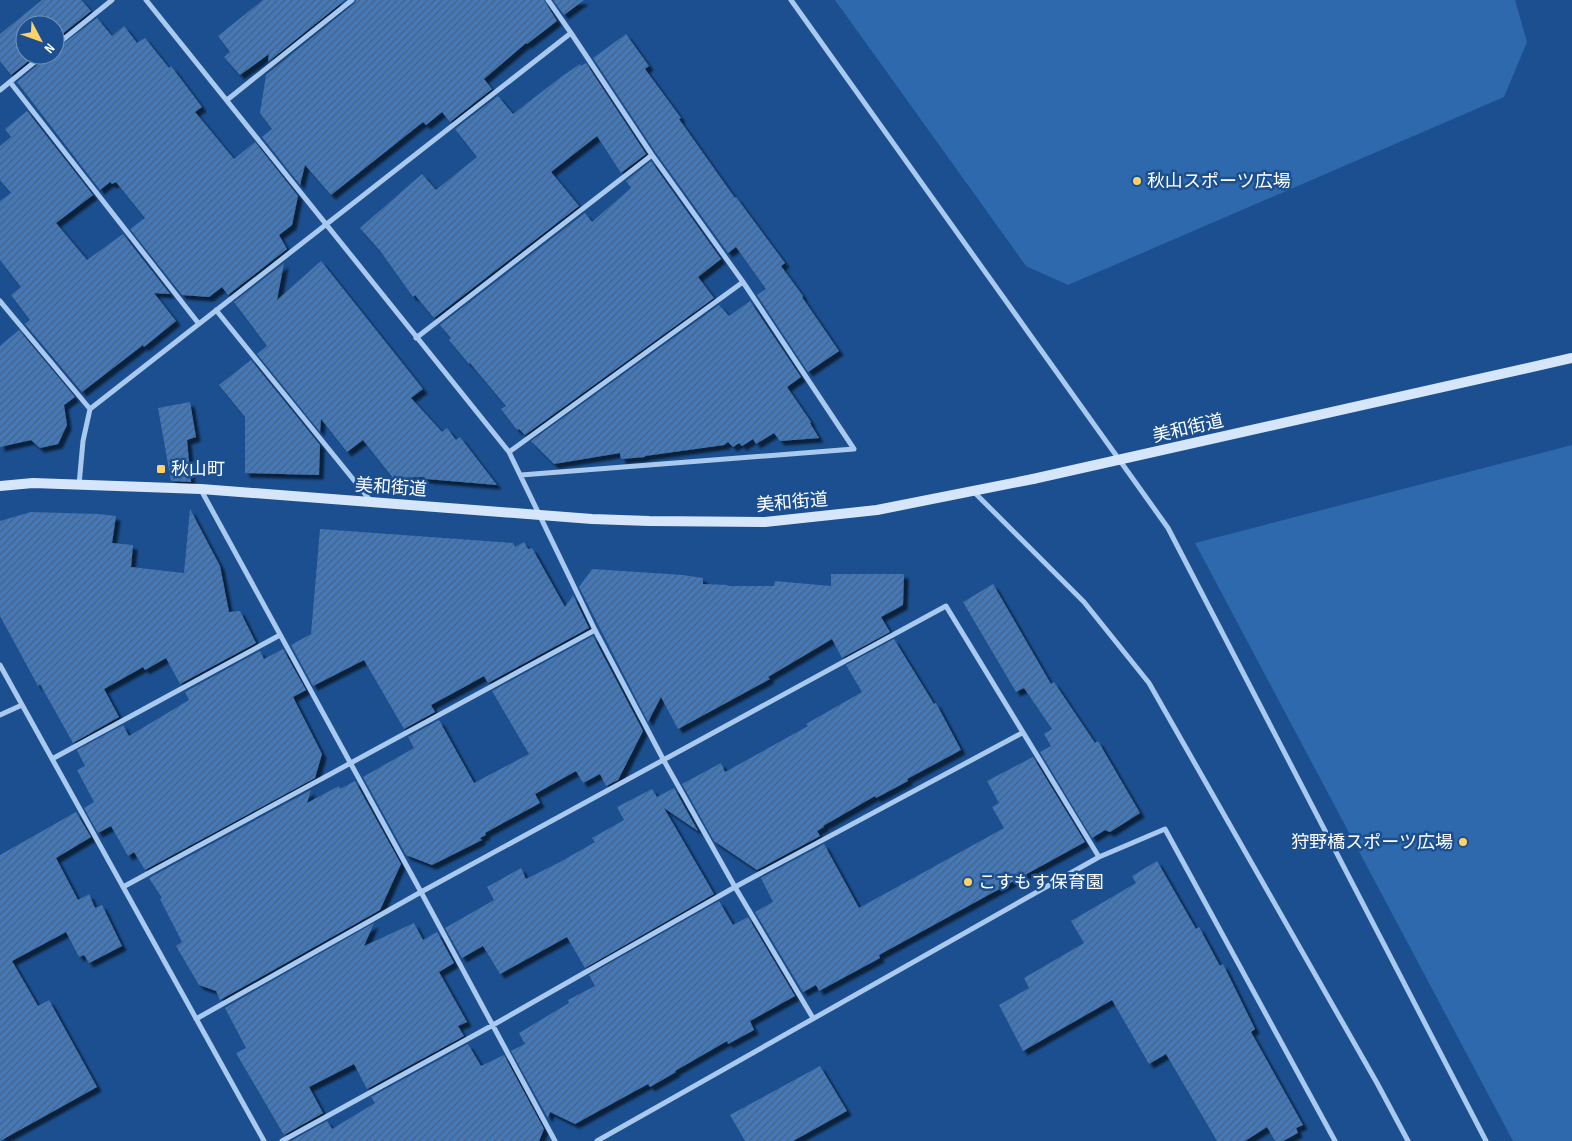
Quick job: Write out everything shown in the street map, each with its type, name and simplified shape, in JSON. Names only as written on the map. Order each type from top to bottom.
[{"type":"main road","name":"美和街道","points":[[0,486],[33,484],[201,489],[372,503],[648,521],[765,522],[877,510],[1033,480],[1572,358]]},
{"type":"street","points":[[65,38],[112,0]]},
{"type":"street","points":[[146,0],[416,338],[510,452],[595,630],[663,758],[735,887],[813,1018]]},
{"type":"street","points":[[227,100],[352,0]]},
{"type":"street","points":[[521,475],[854,450],[743,282],[652,154],[548,0]]},
{"type":"street","points":[[791,0],[1168,528],[1486,1141]]},
{"type":"street","points":[[79,485],[83,441],[90,409],[571,33]]},
{"type":"street","points":[[0,90],[31,65]]},
{"type":"street","points":[[10,82],[199,324]]},
{"type":"street","points":[[416,338],[652,154]]},
{"type":"street","points":[[510,452],[743,282]]},
{"type":"street","points":[[0,301],[90,409]]},
{"type":"street","points":[[216,310],[372,503]]},
{"type":"street","points":[[201,489],[555,1141]]},
{"type":"street","points":[[972,491],[1084,602],[1149,683],[1377,1083],[1408,1141]]},
{"type":"street","points":[[196,1019],[663,758],[946,606],[1099,857]]},
{"type":"street","points":[[123,888],[595,630]]},
{"type":"street","points":[[52,759],[280,635]]},
{"type":"street","points":[[0,665],[264,1141]]},
{"type":"street","points":[[0,715],[22,704]]},
{"type":"street","points":[[282,1141],[493,1025],[735,887],[1022,733]]},
{"type":"street","points":[[597,1141],[1099,857],[1165,829],[1335,1141]]},
{"type":"shaded area","name":"秋山スポーツ広場","points":[[835,0],[1515,0],[1527,42],[1504,97],[1068,285],[1026,266]]},
{"type":"shaded area","name":"狩野橋スポーツ広場","points":[[1572,445],[1572,1141],[1513,1141],[1195,543]]},
{"type":"building","points":[[42,0],[81,0],[91,11],[65,32],[65,15],[23,15]]},
{"type":"building","points":[[263,0],[345,0],[268,62],[269,54],[240,75],[224,57],[230,52],[218,36]]},
{"type":"building","points":[[356,0],[544,0],[557,21],[526,43],[484,79],[492,89],[450,122],[442,112],[426,125],[423,122],[331,195],[305,165],[300,185],[262,137],[272,129],[260,113],[266,75],[355,3]]},
{"type":"building","points":[[553,0],[584,0],[564,15]]},
{"type":"building","points":[[97,18],[112,36],[124,26],[137,43],[145,38],[169,68],[171,66],[202,107],[195,112],[234,159],[255,142],[298,196],[292,225],[279,235],[287,249],[228,295],[222,287],[209,297],[182,295],[130,229],[145,218],[116,182],[112,184],[110,182],[100,190],[17,82],[38,65],[65,65],[65,42]]},
{"type":"building","points":[[15,22],[15,65],[24,65],[11,75],[0,61],[0,34]]},
{"type":"building","points":[[626,34],[649,66],[645,69],[681,118],[679,119],[735,198],[785,263],[781,266],[839,351],[808,372],[757,295],[766,289],[736,247],[728,253],[656,153],[593,58]]},
{"type":"building","points":[[586,63],[646,154],[621,173],[597,136],[551,172],[579,206],[434,318],[415,295],[413,297],[381,252],[360,228],[422,174],[436,190],[477,157],[455,129],[498,96],[513,114],[561,77],[580,64],[581,66]]},
{"type":"building","points":[[27,111],[93,195],[56,223],[87,260],[123,234],[170,294],[154,293],[176,321],[82,392],[25,324],[30,320],[11,295],[21,287],[0,260],[0,201],[11,193],[0,180],[0,146],[11,137],[5,129]]},
{"type":"building","points":[[651,161],[721,259],[698,277],[714,298],[525,435],[519,429],[517,430],[501,409],[506,406],[449,340],[451,338],[440,325],[585,213],[592,222],[631,188],[626,181]]},
{"type":"building","points":[[321,261],[423,389],[411,398],[442,432],[447,428],[456,440],[460,437],[497,485],[426,479],[424,477],[393,478],[363,440],[347,452],[321,419],[320,432],[257,354],[267,346],[234,302],[284,263],[277,300]]},
{"type":"building","points":[[750,301],[801,377],[787,387],[811,422],[819,438],[780,441],[774,433],[756,444],[753,439],[742,446],[739,443],[733,447],[728,442],[724,445],[645,457],[621,459],[620,453],[554,464],[531,441],[719,305],[729,316]]},
{"type":"building","points":[[19,330],[75,397],[64,405],[67,425],[58,444],[40,448],[31,440],[0,447],[0,346]]},
{"type":"building","points":[[251,360],[320,445],[319,475],[245,473],[245,417],[219,385]]},
{"type":"building","points":[[190,402],[196,437],[187,440],[191,482],[171,481],[158,408]]},
{"type":"building","points":[[190,509],[220,566],[229,612],[240,611],[256,643],[180,684],[166,658],[145,670],[143,667],[104,689],[119,717],[73,743],[40,684],[38,686],[0,616],[0,521],[31,512],[116,516],[112,543],[133,545],[131,567],[184,573]]},
{"type":"building","points":[[320,529],[513,543],[515,547],[524,542],[528,549],[532,548],[565,607],[573,595],[589,628],[488,683],[484,676],[431,705],[435,712],[404,729],[364,660],[313,686],[291,645],[311,634]]},
{"type":"building","points":[[592,569],[683,575],[703,578],[703,584],[728,586],[774,586],[775,581],[831,586],[831,574],[904,574],[903,605],[881,617],[890,632],[842,658],[832,639],[768,677],[770,679],[678,729],[661,697],[648,722],[579,587]]},
{"type":"building","points":[[993,584],[1051,684],[1054,682],[1095,743],[1098,741],[1140,813],[1110,832],[1105,830],[1092,838],[1040,752],[1051,746],[1044,734],[1052,729],[1024,688],[1016,692],[963,602]]},
{"type":"building","points":[[593,636],[643,731],[618,780],[606,786],[600,774],[583,783],[576,771],[535,794],[540,803],[485,833],[486,835],[480,838],[482,840],[432,865],[406,855],[363,777],[414,748],[408,737],[439,720],[474,783],[529,754],[492,691]]},
{"type":"building","points":[[894,639],[934,704],[936,703],[961,750],[907,779],[908,781],[876,798],[875,796],[823,826],[817,831],[820,836],[757,870],[714,841],[682,784],[721,763],[725,772],[808,726],[806,724],[862,692],[846,665]]},
{"type":"building","points":[[283,649],[306,690],[293,697],[322,754],[315,778],[145,870],[134,852],[128,856],[111,826],[98,833],[84,808],[94,802],[77,770],[85,766],[77,750],[123,725],[129,736],[189,700],[185,692],[260,651],[264,659]]},
{"type":"building","points":[[1033,757],[1085,842],[879,955],[880,958],[819,991],[816,985],[803,992],[755,912],[773,902],[761,878],[824,844],[859,908],[1004,828],[992,807],[999,803],[987,781]]},
{"type":"building","points":[[355,781],[401,864],[380,910],[220,1000],[216,991],[199,985],[176,946],[182,942],[160,899],[162,898],[149,878],[311,790],[307,803],[339,786],[340,789]]},
{"type":"building","points":[[674,788],[698,831],[664,808],[714,894],[585,968],[567,937],[500,974],[483,946],[462,958],[445,928],[494,900],[487,887],[521,868],[526,879],[560,862],[595,842],[592,838],[624,820],[617,807],[652,789],[657,797]]},
{"type":"building","points":[[76,812],[91,837],[56,858],[78,900],[89,894],[95,908],[102,905],[122,946],[89,963],[84,955],[79,957],[66,932],[12,961],[38,1006],[49,1000],[97,1087],[0,1141],[0,855]]},
{"type":"building","points":[[1157,861],[1196,929],[1199,927],[1220,966],[1223,964],[1255,1029],[1251,1032],[1303,1125],[1296,1128],[1298,1133],[1283,1141],[1275,1141],[1267,1127],[1245,1141],[1217,1141],[1166,1054],[1149,1064],[1112,1000],[1023,1051],[999,1005],[1029,988],[1024,978],[1084,943],[1071,921],[1136,883],[1132,876]]},
{"type":"building","points":[[719,901],[733,925],[748,917],[795,996],[750,1021],[754,1030],[728,1044],[727,1041],[650,1087],[648,1084],[575,1124],[550,1112],[548,1118],[511,1051],[525,1044],[519,1033],[569,1003],[568,1000],[595,986],[589,975]]},
{"type":"building","points":[[374,923],[364,946],[414,923],[423,940],[437,932],[454,963],[439,972],[467,1022],[458,1026],[464,1036],[367,1089],[354,1064],[309,1087],[323,1113],[284,1135],[236,1053],[246,1048],[225,1008]]},
{"type":"building","points":[[468,1044],[481,1066],[504,1055],[544,1129],[539,1141],[291,1141],[327,1121],[332,1129],[375,1103],[371,1097]]},
{"type":"building","points":[[820,1066],[847,1111],[793,1141],[745,1141],[730,1115]]},
{"type":"place","name":"秋山スポーツ広場","points":[[1137,181]]},
{"type":"place","name":"秋山町","points":[[161,469]]},
{"type":"place","name":"狩野橋スポーツ広場","points":[[1463,842]]},
{"type":"place","name":"こすもす保育園","points":[[968,882]]}]
